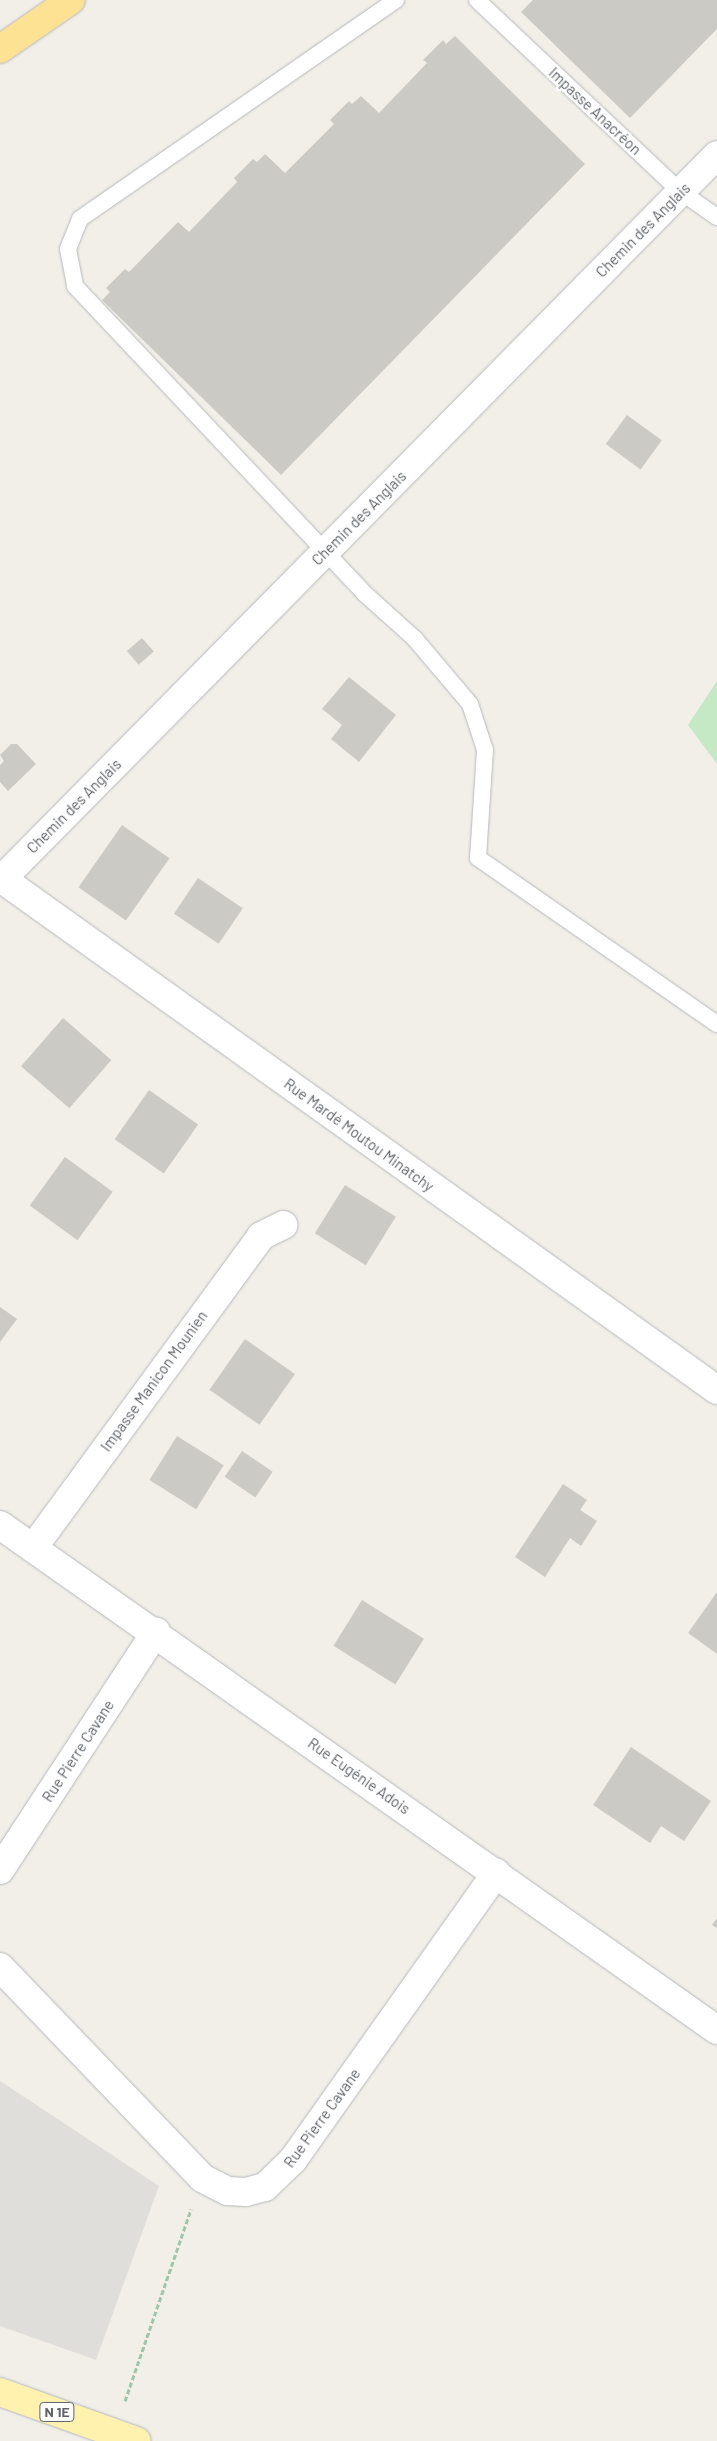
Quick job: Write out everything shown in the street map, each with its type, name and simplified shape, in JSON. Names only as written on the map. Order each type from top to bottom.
[{"type":"highway","points":[[0,49],[71,0]]},
{"type":"main road","name":"N 1E","points":[[0,2392],[126,2437]]},
{"type":"street","name":"Chemin des Anglais","points":[[1,880],[717,155]]},
{"type":"street","name":"Rue Mardé Moutou Minatchy","points":[[1,880],[717,1390]]},
{"type":"street","name":"Impasse Manicon Mounien","points":[[33,1548],[261,1236],[284,1225]]},
{"type":"street","name":"Rue Eugénie Adois","points":[[0,1525],[156,1632],[717,2030]]},
{"type":"street","name":"Rue Pierre Cavane","points":[[0,1870],[156,1632]]},
{"type":"street","name":"Rue Pierre Cavane","points":[[0,1967],[202,2178],[228,2192],[246,2192],[265,2187],[278,2177],[293,2160],[496,1874]]},
{"type":"lane","points":[[396,0],[80,219],[68,249],[75,286],[364,593],[415,639],[470,704],[485,750],[478,858],[717,1024]]},
{"type":"lane","name":"Impasse Anacréon","points":[[477,0],[681,192],[717,217]]},
{"type":"path","points":[[126,2437],[202,2178]]},
{"type":"shaded area","points":[[0,2081],[159,2186],[96,2360],[0,2326]]},
{"type":"green space","points":[[717,681],[717,764],[688,725]]},
{"type":"building","points":[[533,0],[717,0],[717,29],[630,118],[521,12]]},
{"type":"building","points":[[455,36],[585,164],[281,475],[102,300],[110,292],[106,288],[125,269],[129,272],[178,222],[189,232],[237,182],[234,178],[253,159],[257,162],[265,154],[285,173],[334,124],[330,120],[349,101],[352,104],[361,96],[379,113],[427,63],[423,60],[443,40],[446,44]]},
{"type":"building","points":[[627,415],[662,440],[641,469],[606,444]]},
{"type":"building","points":[[142,638],[154,652],[139,665],[127,651]]},
{"type":"building","points":[[349,677],[396,715],[359,762],[331,739],[342,725],[322,709]]},
{"type":"building","points":[[11,744],[17,744],[36,764],[8,791],[0,782],[0,765],[4,761],[0,755]]},
{"type":"building","points":[[122,825],[170,858],[126,921],[78,887]]},
{"type":"building","points":[[198,878],[243,908],[219,944],[174,914]]},
{"type":"building","points":[[63,1018],[111,1060],[69,1108],[21,1066]]},
{"type":"building","points":[[149,1090],[198,1124],[164,1174],[115,1139]]},
{"type":"building","points":[[65,1157],[113,1192],[77,1240],[30,1206]]},
{"type":"building","points":[[345,1185],[396,1217],[366,1265],[315,1233]]},
{"type":"building","points":[[0,1307],[17,1319],[0,1342]]},
{"type":"building","points":[[245,1339],[295,1374],[259,1425],[209,1390]]},
{"type":"building","points":[[177,1436],[224,1465],[196,1509],[149,1480]]},
{"type":"building","points":[[242,1451],[273,1472],[255,1497],[225,1477]]},
{"type":"building","points":[[563,1484],[587,1500],[580,1510],[597,1521],[581,1546],[570,1538],[545,1577],[515,1557]]},
{"type":"building","points":[[717,1592],[717,1654],[688,1633]]},
{"type":"building","points":[[362,1600],[424,1639],[395,1684],[333,1646]]},
{"type":"building","points":[[631,1747],[711,1801],[684,1841],[661,1826],[650,1843],[593,1805]]},
{"type":"building","points":[[717,1918],[717,1928],[712,1925]]}]
